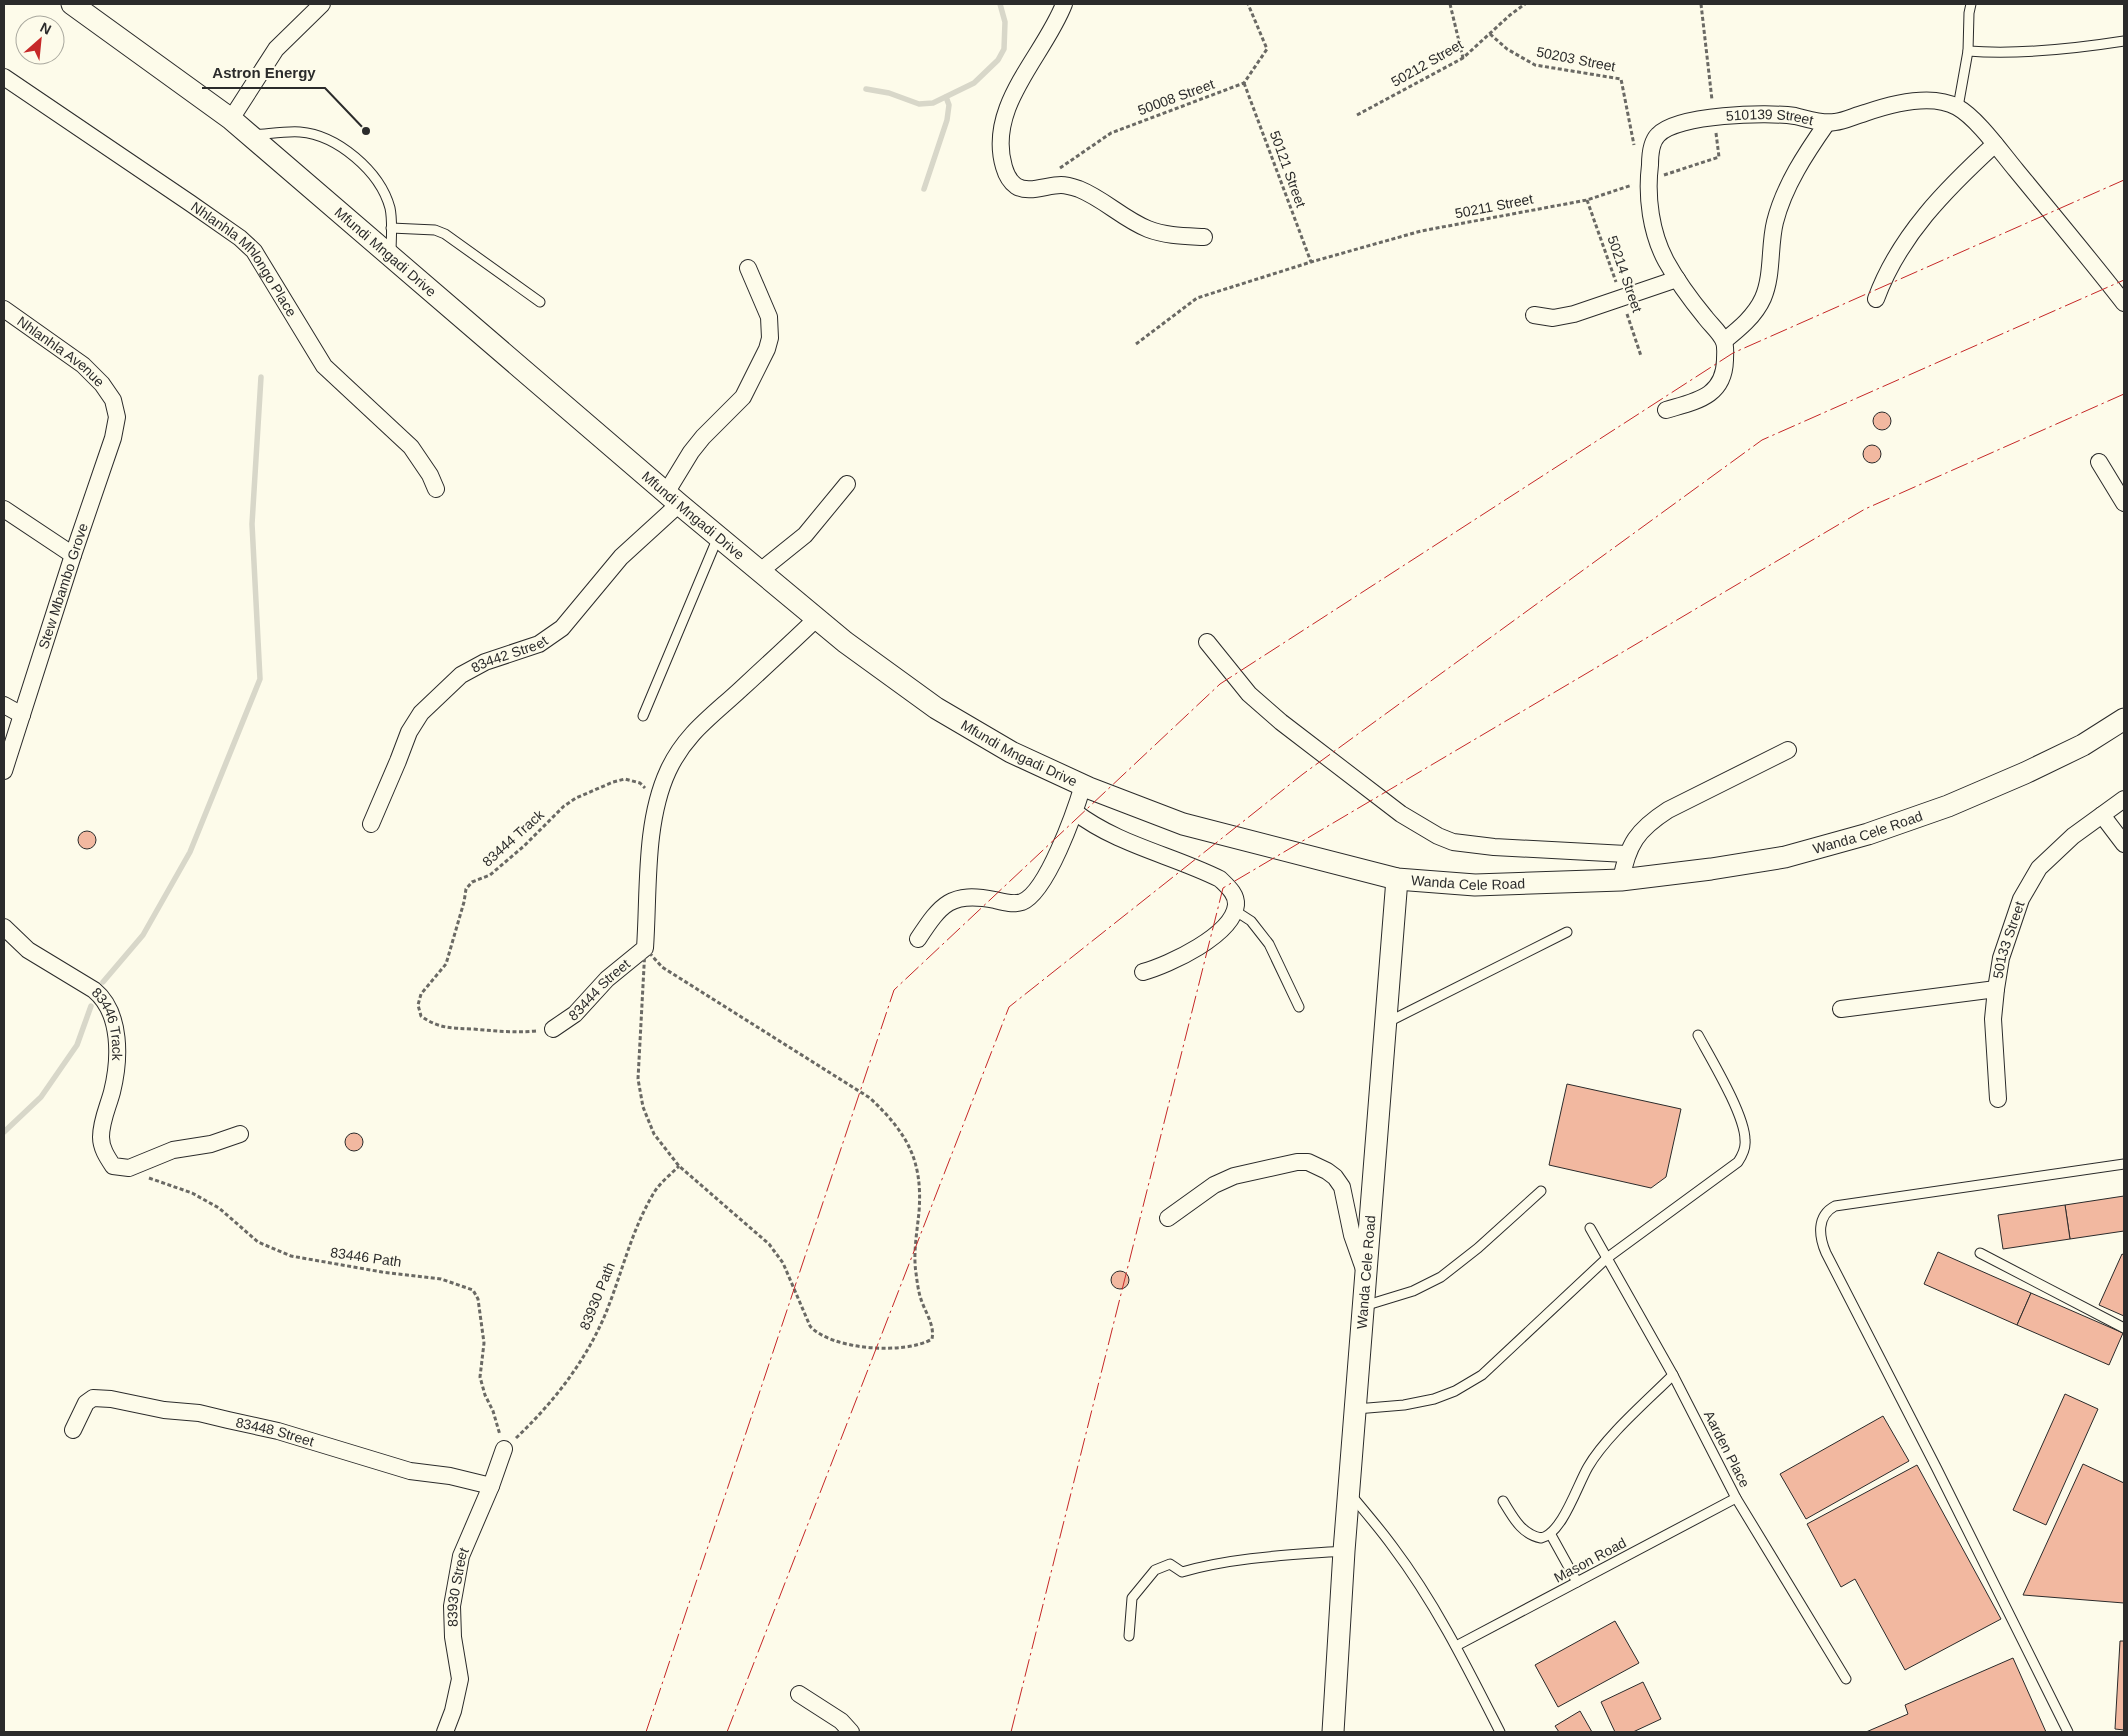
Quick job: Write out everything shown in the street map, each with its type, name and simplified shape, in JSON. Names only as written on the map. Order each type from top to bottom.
[{"type":"street","name":"Mfundi Mngadi Drive","points":[[72,4],[231,119],[759,572],[845,642],[936,708],[1011,752],[1083,786],[1183,824],[1397,879]]},
{"type":"street","points":[[231,119],[276,50],[322,4]]},
{"type":"street","points":[[1064,4],[1022,77],[1006,115],[1000,148],[1006,174],[1010,181],[1017,187],[1024,188],[1069,186],[1092,195],[1146,228],[1163,234],[1204,237]]},
{"type":"street","name":"Nhlanhla Mhlongo Place","points":[[4,77],[190,203],[240,238],[254,251],[324,366],[410,447],[430,475],[436,489]]},
{"type":"street","name":"510139 Street","points":[[1724,340],[1677,279],[1666,260],[1654,229],[1649,180],[1651,150],[1659,134],[1674,125],[1714,117],[1770,114],[1827,123],[1841,121],[1903,103],[1943,102],[1958,107]]},
{"type":"street","points":[[1958,107],[1995,144],[2124,303]]},
{"type":"street","points":[[1666,410],[1695,401],[1718,387],[1725,370],[1724,340],[1743,325],[1762,300],[1766,288],[1775,222],[1780,206],[1796,173],[1827,123]]},
{"type":"street","points":[[1876,299],[1892,262],[1934,204],[1954,182],[1995,144]]},
{"type":"street","name":"83442 Street","points":[[371,824],[409,732],[421,713],[461,675],[485,662],[514,654],[539,644],[562,628],[672,498],[691,452],[702,437],[743,396],[767,349],[770,338],[769,317],[748,268]]},
{"type":"street","points":[[1534,315],[1553,318],[1574,314],[1677,279]]},
{"type":"street","name":"Nhlanhla Avenue","points":[[4,309],[83,365],[102,384],[113,400]]},
{"type":"street","name":"Stew Mbambo Grove","points":[[4,771],[73,555],[113,438],[117,417],[113,400]]},
{"type":"street","points":[[2099,462],[2124,503]]},
{"type":"street","points":[[759,572],[805,535],[847,484]]},
{"type":"street","points":[[4,509],[73,555]]},
{"type":"street","points":[[645,948],[649,867],[659,799],[668,772],[680,749],[702,722],[730,700],[816,619]]},
{"type":"street","points":[[1207,642],[1249,694],[1281,722],[1401,814],[1438,836],[1453,842],[1494,847],[1626,854]]},
{"type":"street","points":[[4,704],[22,715]]},
{"type":"street","name":"Wanda Cele Road","points":[[1333,1732],[1344,1551],[1397,879],[1475,884],[1621,880],[1711,869],[1785,857],[1868,834],[1948,806],[2025,773],[2083,745],[2124,719]]},
{"type":"street","points":[[1621,880],[1626,854],[1643,829],[1652,820],[1668,810],[1788,750]]},
{"type":"street","points":[[918,939],[935,914],[948,903],[958,898],[980,897],[1013,903],[1019,903],[1027,899],[1040,884],[1065,837],[1083,786]]},
{"type":"street","name":"50133 Street","points":[[1998,1099],[1994,1019],[1996,990],[2001,958],[2010,927],[2030,881],[2039,868],[2073,836],[2124,799]]},
{"type":"street","points":[[1075,812],[1090,823],[1128,842],[1220,879],[1231,890],[1235,898],[1234,910],[1224,926],[1205,943],[1173,961],[1143,972]]},
{"type":"street","points":[[2102,815],[2124,844]]},
{"type":"street","name":"83446 Track","points":[[4,927],[28,950],[94,990],[103,997],[108,1006],[114,1026],[118,1060],[112,1091],[102,1123],[101,1139],[104,1154],[113,1166],[129,1168],[173,1150],[211,1144],[240,1134]]},
{"type":"street","name":"83444 Street","points":[[553,1029],[575,1014],[607,978],[645,948]]},
{"type":"street","points":[[1841,1009],[1996,990]]},
{"type":"street","points":[[1168,1218],[1214,1184],[1234,1176],[1296,1162],[1308,1162],[1327,1171],[1335,1177],[1342,1187],[1352,1235],[1366,1276]]},
{"type":"street","name":"83448 Street","points":[[73,1430],[86,1403],[92,1398],[111,1399],[164,1410],[199,1414],[278,1431],[410,1471],[450,1476],[491,1486]]},
{"type":"street","name":"83930 Street","points":[[445,1732],[453,1711],[460,1679],[453,1637],[452,1606],[456,1578],[461,1556],[491,1486],[504,1449]]},
{"type":"street","points":[[799,1694],[841,1721],[851,1732]]},
{"type":"lane","points":[[1958,107],[1968,51],[1970,8],[1964,4]]},
{"type":"lane","points":[[1968,51],[1997,53],[2080,48],[2124,42]]},
{"type":"lane","points":[[251,136],[301,132],[320,136],[334,142],[364,166],[378,180],[390,209],[392,256]]},
{"type":"lane","points":[[391,228],[435,230],[445,234],[540,302]]},
{"type":"lane","points":[[643,716],[718,537]]},
{"type":"lane","points":[[1234,910],[1251,921],[1269,944],[1299,1007]]},
{"type":"lane","points":[[1385,1023],[1567,932]]},
{"type":"lane","points":[[1356,1409],[1404,1405],[1434,1400],[1482,1375],[1608,1258],[1727,1170],[1742,1156],[1746,1140],[1740,1120],[1698,1034]]},
{"type":"lane","points":[[2068,1732],[1936,1467],[1826,1253],[1820,1240],[1820,1231],[1824,1216],[1829,1209],[1835,1206],[2124,1164]]},
{"type":"lane","points":[[1364,1306],[1413,1291],[1441,1277],[1478,1248],[1542,1191]]},
{"type":"lane","name":"Aarden Place","points":[[1590,1228],[1673,1375],[1736,1498],[1846,1679]]},
{"type":"lane","points":[[1980,1253],[2124,1328]]},
{"type":"lane","points":[[1503,1501],[1516,1522],[1526,1533],[1541,1538],[1551,1535],[1561,1521],[1594,1458],[1605,1444],[1673,1375]]},
{"type":"lane","points":[[1350,1493],[1393,1547],[1456,1646],[1500,1732]]},
{"type":"lane","name":"Mason Road","points":[[1456,1646],[1736,1498]]},
{"type":"lane","points":[[1551,1535],[1577,1582]]},
{"type":"lane","points":[[1129,1636],[1132,1598],[1155,1570],[1170,1564],[1182,1572],[1208,1564],[1344,1551]]},
{"type":"path","points":[[1244,83],[1267,49],[1248,4]]},
{"type":"path","points":[[1450,4],[1463,58]]},
{"type":"path","name":"50212 Street","points":[[1357,115],[1463,58],[1525,4]]},
{"type":"path","name":"50211 Street","points":[[1136,344],[1197,298],[1311,262],[1421,231],[1587,200],[1719,157],[1701,4]]},
{"type":"path","name":"50203 Street","points":[[1490,34],[1507,49],[1535,65],[1621,79],[1636,154]]},
{"type":"path","name":"50008 Street","points":[[1056,170],[1111,133],[1244,83]]},
{"type":"path","name":"50121 Street","points":[[1244,83],[1311,262]]},
{"type":"path","name":"50214 Street","points":[[1587,200],[1641,356]]},
{"type":"path","name":"83444 Track","points":[[553,1029],[510,1033],[446,1028],[430,1022],[421,1016],[418,1005],[421,994],[446,964],[466,889],[472,882],[490,875],[524,846],[564,806],[576,798],[613,782],[625,779],[640,783],[647,792],[659,799]]},
{"type":"path","points":[[645,948],[662,967],[870,1098],[887,1114],[908,1141],[913,1154],[920,1190],[916,1271],[920,1296],[933,1330],[932,1339],[922,1345],[887,1349],[841,1343],[816,1333],[810,1326],[783,1263],[770,1244],[678,1166],[654,1134],[643,1107],[638,1079],[645,948]]},
{"type":"path","name":"83930 Path","points":[[504,1449],[551,1404],[564,1386],[605,1315],[632,1237],[656,1190],[678,1166]]},
{"type":"path","name":"83446 Path","points":[[148,1178],[192,1193],[219,1208],[258,1242],[290,1256],[382,1272],[441,1279],[473,1290],[478,1299],[484,1343],[480,1377],[485,1395],[493,1411],[504,1449]]},
{"type":"building","points":[[1878,412],[1886,412],[1891,417],[1889,428],[1878,430],[1873,425],[1873,417]]},
{"type":"building","points":[[1868,445],[1876,445],[1881,450],[1879,461],[1868,463],[1863,458],[1863,450]]},
{"type":"building","points":[[83,831],[91,831],[96,836],[94,847],[83,849],[78,844],[78,836]]},
{"type":"building","points":[[1567,1084],[1681,1109],[1666,1177],[1651,1188],[1549,1165]]},
{"type":"building","points":[[350,1133],[358,1133],[363,1138],[361,1149],[350,1151],[345,1146],[345,1138]]},
{"type":"building","points":[[2124,1196],[2124,1231],[2070,1239],[2065,1205]]},
{"type":"building","points":[[2065,1205],[2070,1239],[2003,1249],[1998,1215]]},
{"type":"building","points":[[1938,1252],[2031,1293],[2017,1325],[1924,1284]]},
{"type":"building","points":[[2122,1254],[2124,1255],[2124,1316],[2099,1305]]},
{"type":"building","points":[[1116,1271],[1124,1271],[1129,1276],[1127,1287],[1116,1289],[1111,1284],[1111,1276]]},
{"type":"building","points":[[2031,1293],[2123,1333],[2109,1365],[2017,1325]]},
{"type":"building","points":[[2065,1394],[2098,1409],[2046,1525],[2013,1510]]},
{"type":"building","points":[[1883,1416],[1909,1461],[1806,1519],[1780,1474]]},
{"type":"building","points":[[2083,1464],[2124,1483],[2124,1603],[2023,1595]]},
{"type":"building","points":[[1917,1465],[2001,1619],[1905,1670],[1855,1579],[1841,1587],[1807,1524]]},
{"type":"building","points":[[1615,1621],[1639,1663],[1558,1707],[1535,1665]]},
{"type":"building","points":[[2120,1641],[2124,1641],[2124,1730],[2115,1729]]},
{"type":"building","points":[[2013,1658],[2046,1732],[1866,1732],[1908,1714],[1905,1705]]},
{"type":"building","points":[[1643,1682],[1661,1719],[1633,1732],[1615,1732],[1601,1702]]},
{"type":"building","points":[[1580,1711],[1592,1732],[1559,1732],[1555,1726]]},
{"type":"waterway","points":[[866,89],[889,93],[919,104],[933,103],[974,83],[998,60],[1004,49],[1005,22],[1000,4]]},
{"type":"waterway","points":[[924,189],[947,120],[949,105],[946,97]]},
{"type":"waterway","points":[[103,982],[143,935],[190,852],[260,679],[252,524],[261,377]]},
{"type":"waterway","points":[[4,1132],[41,1097],[77,1045],[91,1006]]},
{"type":"power","points":[[646,1732],[894,990],[1220,684],[1733,353],[2124,180]]},
{"type":"power","points":[[727,1732],[1009,1007],[1303,774],[1762,440],[2124,280]]},
{"type":"power","points":[[1011,1732],[1223,888],[1865,509],[2124,394]]},
{"type":"place","name":"Astron Energy","points":[[366,131]]}]
